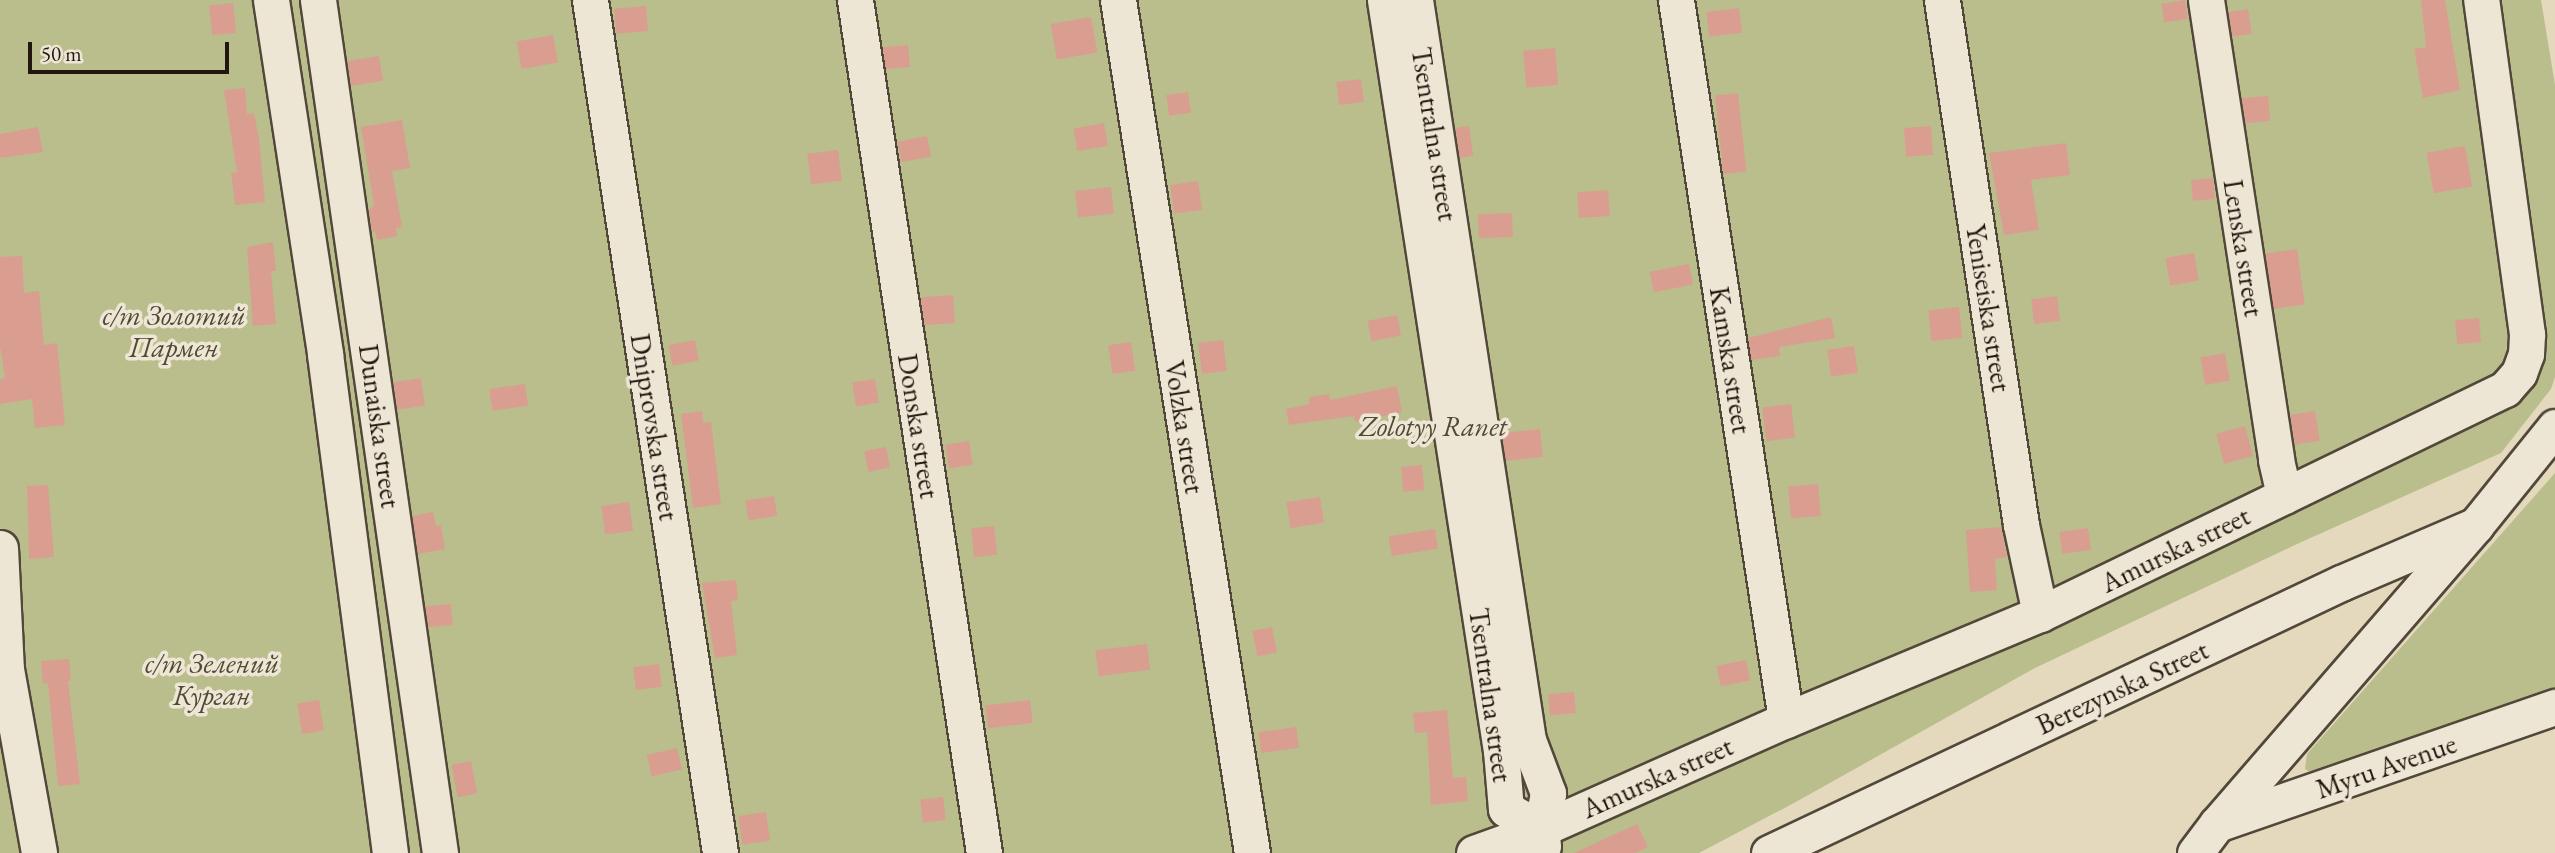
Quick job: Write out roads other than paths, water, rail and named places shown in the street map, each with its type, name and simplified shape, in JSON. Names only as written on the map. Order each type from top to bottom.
[{"type":"street","name":"Dunaiska street","points":[[271,0],[325,354],[390,853]]},
{"type":"street","name":"Dunaiska street","points":[[318,0],[440,853]]},
{"type":"street","name":"Dniprovska street","points":[[590,0],[720,853]]},
{"type":"street","name":"Donska street","points":[[855,0],[984,853]]},
{"type":"street","name":"Volzka street","points":[[1118,0],[1252,853]]},
{"type":"street","name":"Tsentralna street","points":[[1385,0],[1501,751],[1506,808],[1542,841]]},
{"type":"street","name":"Tsentralna street","points":[[1415,0],[1528,740],[1548,793],[1542,841]]},
{"type":"street","name":"Kamska street","points":[[1675,0],[1786,720]]},
{"type":"street","name":"Yeniseiska street","points":[[1942,0],[2021,525],[2040,614]]},
{"type":"street","name":"Lenska street","points":[[2206,0],[2276,460],[2284,496]]},
{"type":"street","name":"Amurska street","points":[[1474,853],[1542,841],[1786,720],[2040,614],[2488,400],[2505,389],[2523,364],[2527,334],[2481,0]]},
{"type":"street","name":"Berezynska Street","points":[[2195,853],[2217,824],[2476,525],[2555,427]]},
{"type":"street","name":"Berezynska Street","points":[[1769,853],[2341,583],[2476,525]]},
{"type":"street","points":[[0,548],[6,669],[39,853]]},
{"type":"street","name":"Myru Avenue","points":[[2217,824],[2555,707]]},
{"type":"park label","name":"с/т Золотий Пармен","points":[[174,331]]},
{"type":"park label","name":"Zolotyy Ranet","points":[[1433,426]]},
{"type":"park label","name":"с/т Зелений Курган","points":[[212,679]]}]
